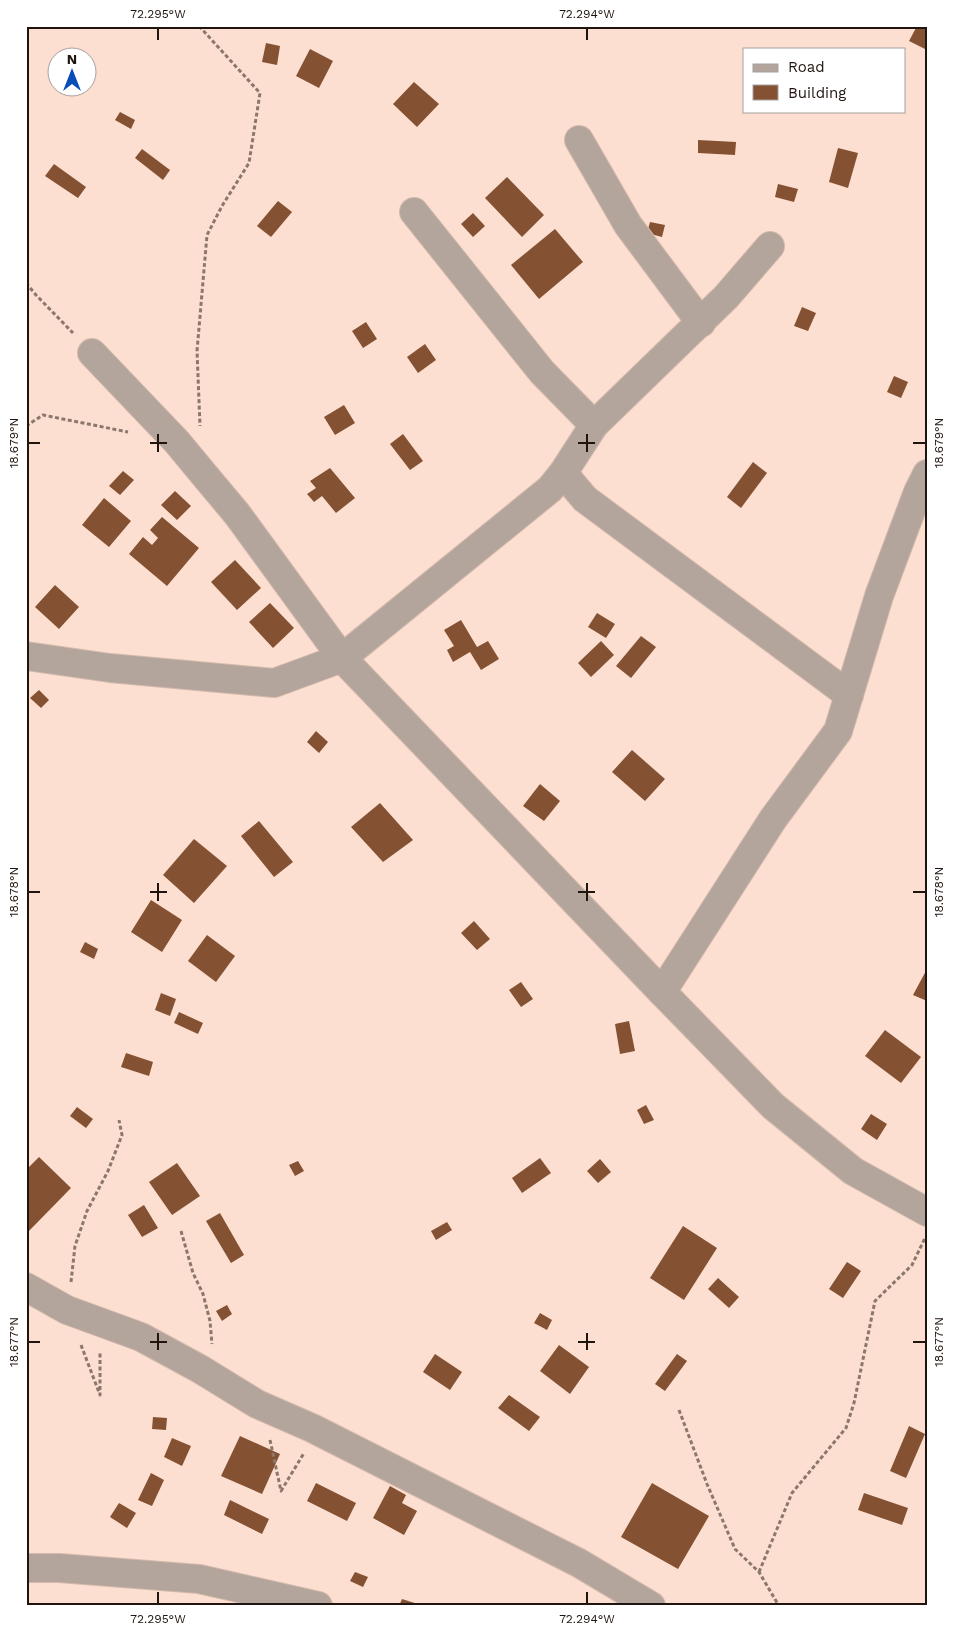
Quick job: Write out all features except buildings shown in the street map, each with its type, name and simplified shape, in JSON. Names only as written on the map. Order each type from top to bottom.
[{"type":"street","points":[[579,140],[628,225],[700,323]]},
{"type":"street","points":[[414,212],[542,372],[594,425]]},
{"type":"street","points":[[26,656],[110,668],[274,683],[342,658],[550,489],[563,473],[594,425],[726,297],[770,246]]},
{"type":"street","points":[[92,354],[177,442],[206,476],[237,514],[342,658],[662,992],[773,1106],[853,1171],[927,1212]]},
{"type":"street","points":[[563,473],[585,499],[849,695]]},
{"type":"street","points":[[662,992],[773,819],[838,731],[879,596],[918,492],[927,474]]},
{"type":"street","points":[[26,1287],[67,1310],[141,1338],[200,1369],[257,1404],[312,1428],[579,1563],[651,1606]]},
{"type":"street","points":[[26,1568],[59,1568],[199,1579],[318,1606]]},
{"type":"path","points":[[199,26],[260,93],[249,163],[222,206],[207,235],[196,351],[201,430]]},
{"type":"path","points":[[26,282],[92,354]]},
{"type":"path","points":[[26,426],[43,414],[129,432]]},
{"type":"path","points":[[100,1346],[100,1394],[82,1346],[70,1334],[74,1310],[67,1310],[75,1246],[87,1211],[108,1171],[122,1135],[120,1120]]},
{"type":"path","points":[[181,1231],[210,1321],[213,1346]]},
{"type":"path","points":[[759,1572],[792,1493],[846,1428],[854,1403],[875,1301],[912,1265],[927,1236]]},
{"type":"path","points":[[679,1410],[707,1484],[735,1549],[759,1572],[779,1606]]},
{"type":"path","points":[[268,1432],[281,1491],[303,1456],[312,1428]]}]
